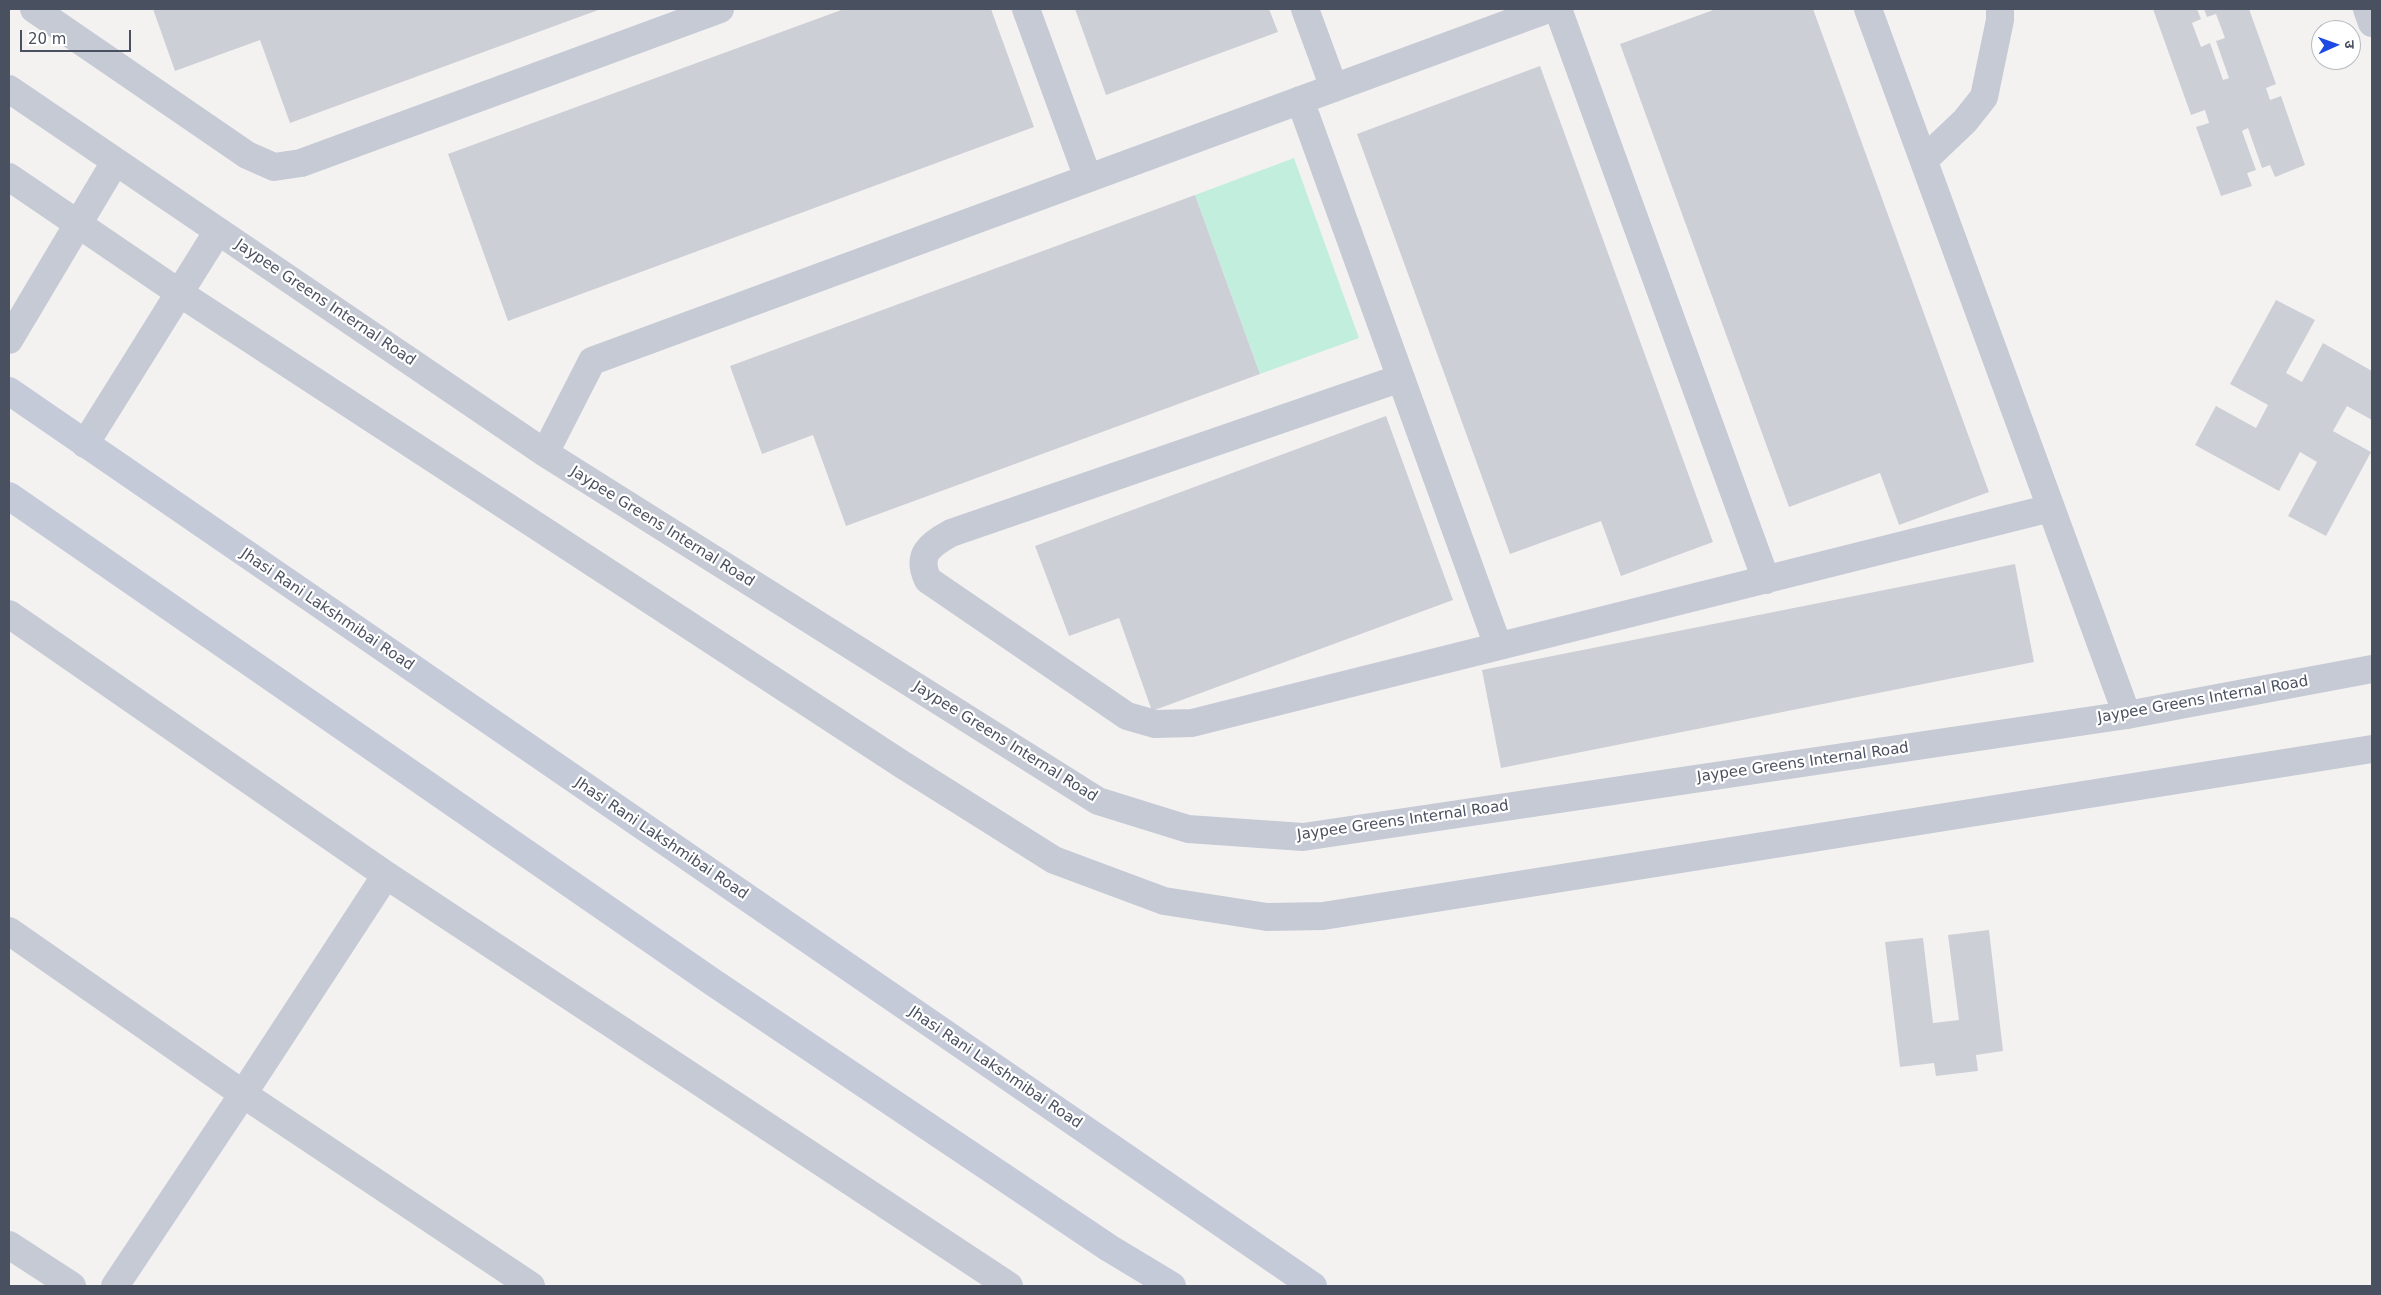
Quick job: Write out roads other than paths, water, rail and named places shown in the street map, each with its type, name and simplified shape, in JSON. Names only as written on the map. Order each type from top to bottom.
[{"type":"main road","name":"Jhasi Rani Lakshmibai Road","points":[[9,391],[1313,1286]]},
{"type":"main road","points":[[9,496],[722,989],[1109,1248],[1172,1286]]},
{"type":"street","points":[[34,9],[246,155],[274,167],[301,163],[720,9]]},
{"type":"street","points":[[1026,9],[1088,178]]},
{"type":"street","points":[[1305,9],[1334,88]]},
{"type":"street","points":[[545,453],[592,360],[1548,9]]},
{"type":"street","points":[[1558,9],[1766,580]]},
{"type":"street","points":[[1868,9],[2126,715]]},
{"type":"street","points":[[1924,160],[1965,121],[1984,97],[1994,56],[2000,9]]},
{"type":"street","points":[[2367,9],[2372,23]]},
{"type":"street","name":"Jaypee Greens Internal Road","points":[[9,89],[545,453],[1098,801],[1188,829],[1303,837],[2126,715],[2372,669]]},
{"type":"street","points":[[1300,100],[1498,646]]},
{"type":"street","points":[[9,340],[116,162]]},
{"type":"street","points":[[9,177],[181,294],[903,765],[1054,860],[1164,901],[1267,917],[1323,916],[2372,749]]},
{"type":"street","points":[[86,444],[181,294],[218,231]]},
{"type":"street","points":[[1401,378],[951,533],[934,542],[925,554],[922,567],[928,580],[1127,716],[1155,724],[1192,723],[2051,508]]},
{"type":"street","points":[[9,614],[386,875],[1009,1286]]},
{"type":"street","points":[[114,1286],[243,1094],[386,875]]},
{"type":"street","points":[[9,931],[243,1094],[531,1286]]},
{"type":"street","points":[[9,1245],[72,1286]]}]
